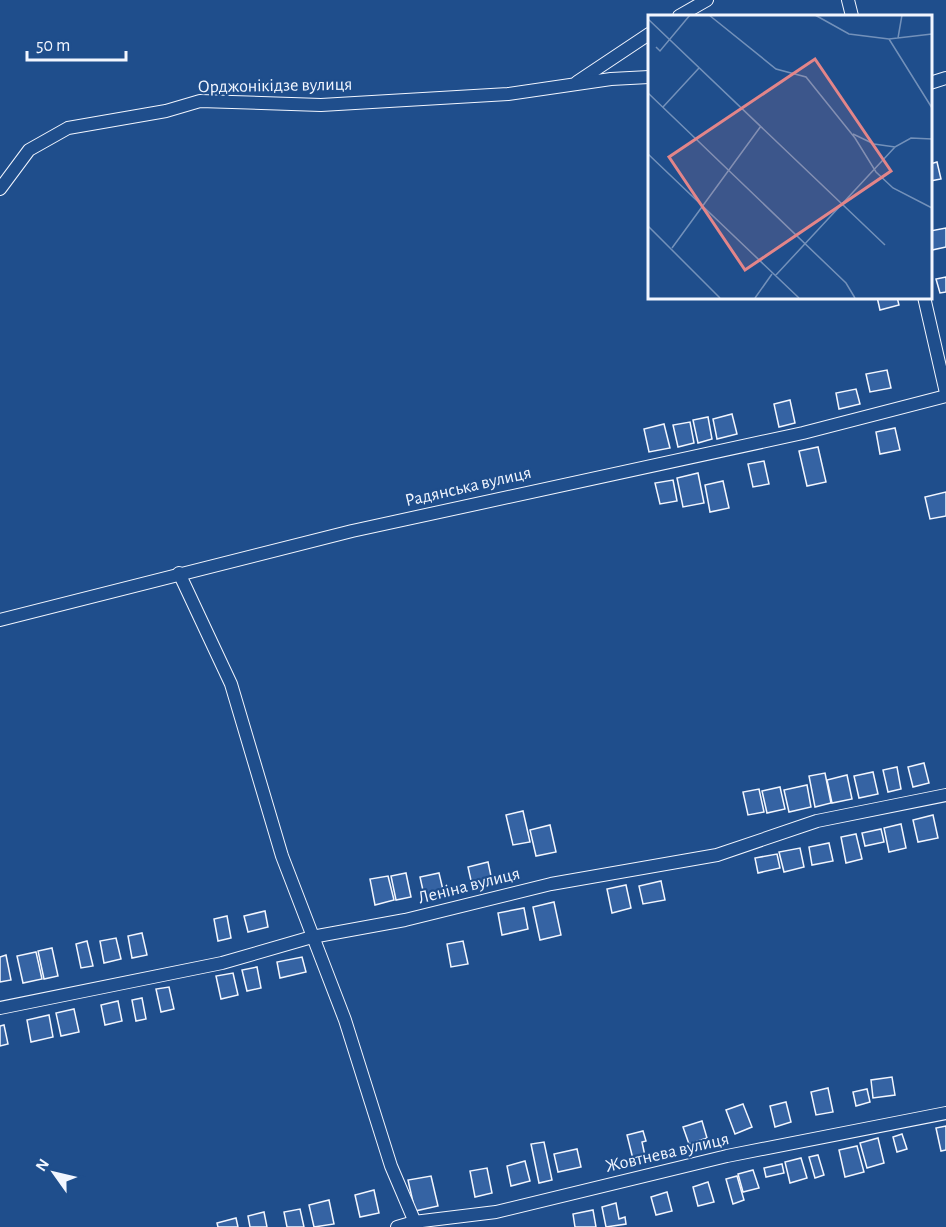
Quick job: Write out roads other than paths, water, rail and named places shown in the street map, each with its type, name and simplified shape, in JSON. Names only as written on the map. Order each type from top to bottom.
[{"type":"street","points":[[680,15],[706,0]]},
{"type":"street","points":[[848,0],[852,15]]},
{"type":"street","points":[[573,84],[648,35]]},
{"type":"street","name":"Орджонікідзе вулиця","points":[[0,189],[29,150],[68,128],[166,111],[200,100],[321,105],[508,94],[573,84],[648,77]]},
{"type":"street","points":[[931,83],[946,78]]},
{"type":"street","points":[[924,298],[946,394]]},
{"type":"street","name":"Радянська вулиця","points":[[0,620],[363,528],[803,433],[946,394]]},
{"type":"street","points":[[179,573],[231,684],[282,856],[345,1020],[391,1166],[416,1225]]},
{"type":"street","name":"Леніна вулиця","points":[[0,1008],[222,963],[312,937],[405,920],[551,884],[717,855],[817,821],[946,795]]},
{"type":"street","name":"Жовтнева вулиця","points":[[397,1227],[496,1212],[728,1156],[946,1113]]}]
